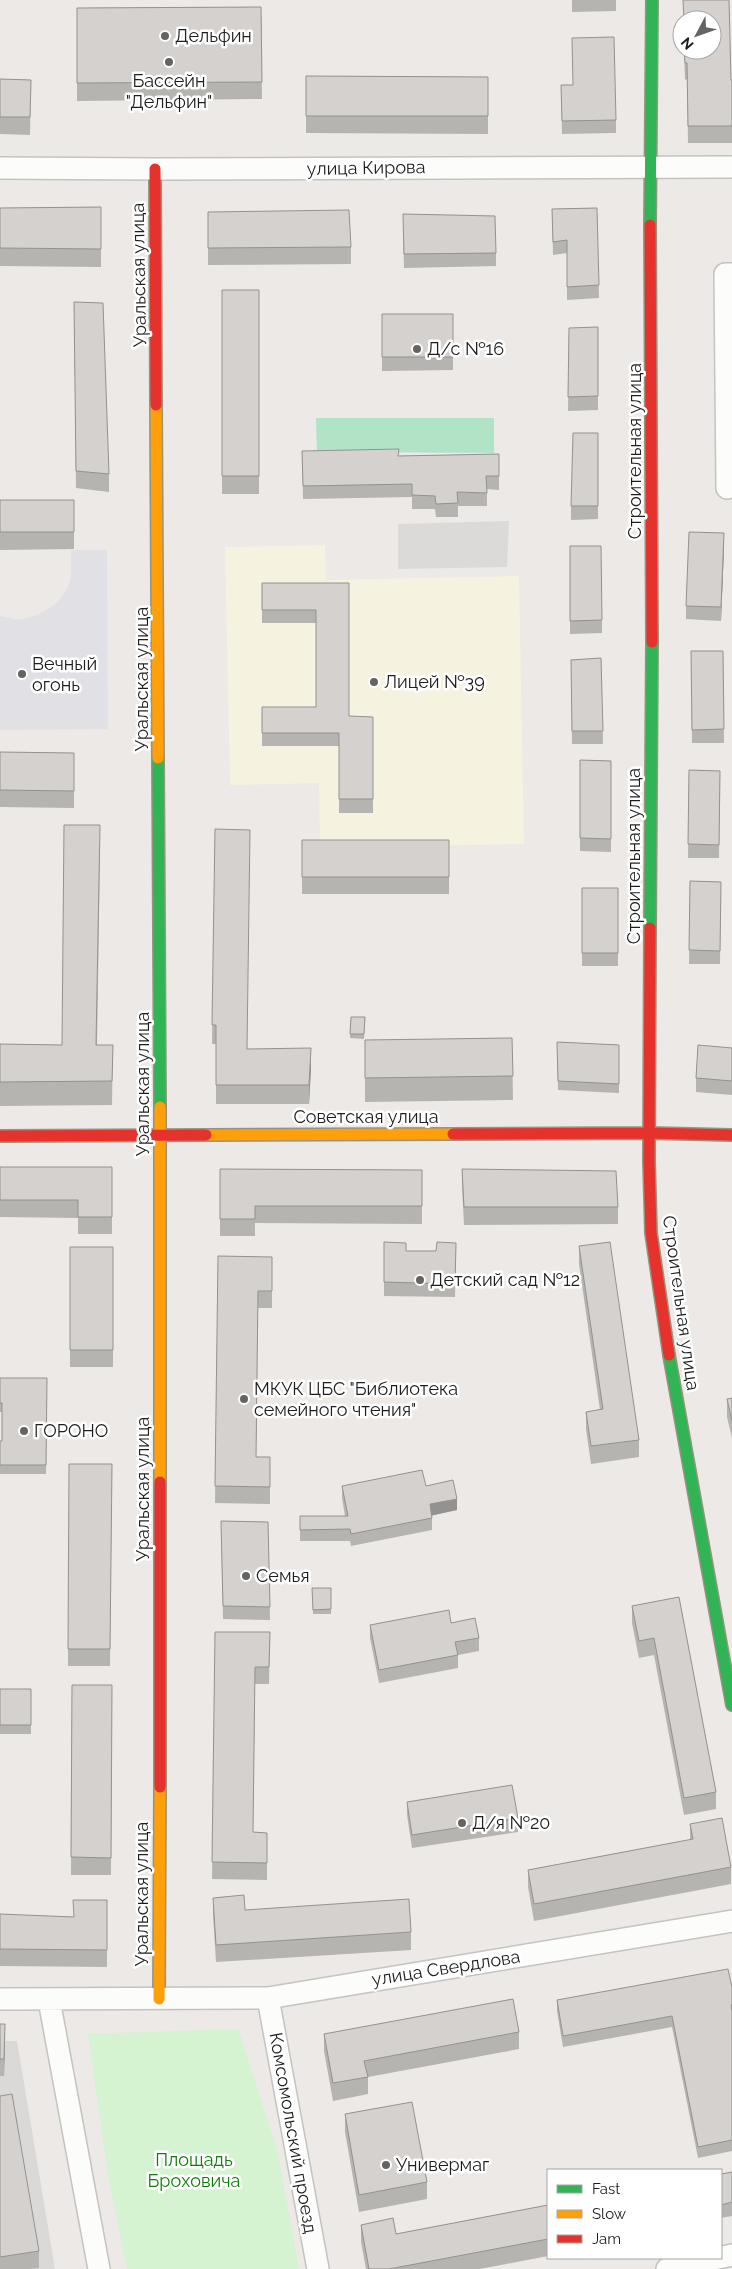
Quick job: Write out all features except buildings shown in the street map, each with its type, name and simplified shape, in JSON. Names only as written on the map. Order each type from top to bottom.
[{"type":"street","name":"Строительная улица","points":[[652,0],[650,167],[653,526],[649,1133],[652,1243],[670,1362],[732,1705]]},
{"type":"street","name":"улица Кирова","points":[[0,168],[732,167]]},
{"type":"street","name":"Уральская улица","points":[[155,169],[159,535],[159,1999]]},
{"type":"street","points":[[727,488],[725,274],[732,274]]},
{"type":"street","name":"Советская улица","points":[[0,1136],[649,1133],[732,1135]]},
{"type":"street","name":"улица Свердлова","points":[[0,1999],[268,1998],[732,1921]]},
{"type":"street","name":"Комсомольский проезд","points":[[268,1998],[318,2269]]},
{"type":"street","points":[[49,2000],[99,2269]]},
{"type":"street","points":[[667,2269],[717,2259]]},
{"type":"shaded area","points":[[509,521],[507,567],[398,569],[398,524]]},
{"type":"shaded area","name":"Лицей №39","points":[[325,545],[326,580],[519,576],[524,844],[320,848],[319,783],[230,785],[225,547]]},
{"type":"shaded area","points":[[71,550],[107,550],[108,729],[0,730],[0,616],[19,620],[38,615],[56,604],[68,588],[71,575]]},
{"type":"shaded area","points":[[0,2041],[17,2041],[55,2269],[0,2269]]},
{"type":"green space","points":[[316,418],[494,418],[494,453],[317,452]]},
{"type":"green space","name":"Площадь Броховича","points":[[238,2029],[277,2150],[299,2269],[127,2269],[108,2176],[88,2034]]},
{"type":"traffic: fast","points":[[650,225],[652,0]]},
{"type":"traffic: fast","points":[[650,928],[652,642]]},
{"type":"traffic: fast","points":[[158,758],[160,1107]]},
{"type":"traffic: fast","points":[[669,1355],[732,1705]]},
{"type":"traffic: slow","points":[[156,405],[158,758]]},
{"type":"traffic: slow","points":[[160,1107],[160,1482]]},
{"type":"traffic: slow","points":[[206,1135],[453,1134]]},
{"type":"traffic: slow","points":[[159,1999],[160,1787]]},
{"type":"traffic: jam","points":[[155,169],[156,405]]},
{"type":"traffic: jam","points":[[650,225],[652,642]]},
{"type":"traffic: jam","points":[[650,928],[649,1161],[651,1233],[669,1355]]},
{"type":"traffic: jam","points":[[453,1134],[649,1133],[732,1135]]},
{"type":"traffic: jam","points":[[0,1136],[206,1135]]},
{"type":"traffic: jam","points":[[160,1482],[160,1787]]},
{"type":"place","name":"Дельфин","points":[[165,36]]},
{"type":"place","name":"Бассейн \"Дельфин\"","points":[[169,62]]},
{"type":"place","name":"Д/с №16","points":[[417,349]]},
{"type":"place","name":"Вечный огонь","points":[[22,674]]},
{"type":"place","name":"Лицей №39","points":[[374,682]]},
{"type":"place","name":"Детский сад №12","points":[[420,1280]]},
{"type":"place","name":"МКУК ЦБС \"Библиотека семейного чтения\"","points":[[244,1399]]},
{"type":"place","name":"ГОРОНО","points":[[24,1431]]},
{"type":"place","name":"Семья","points":[[246,1576]]},
{"type":"place","name":"Д/я №20","points":[[462,1823]]},
{"type":"place","name":"Универмаг","points":[[386,2165]]}]
